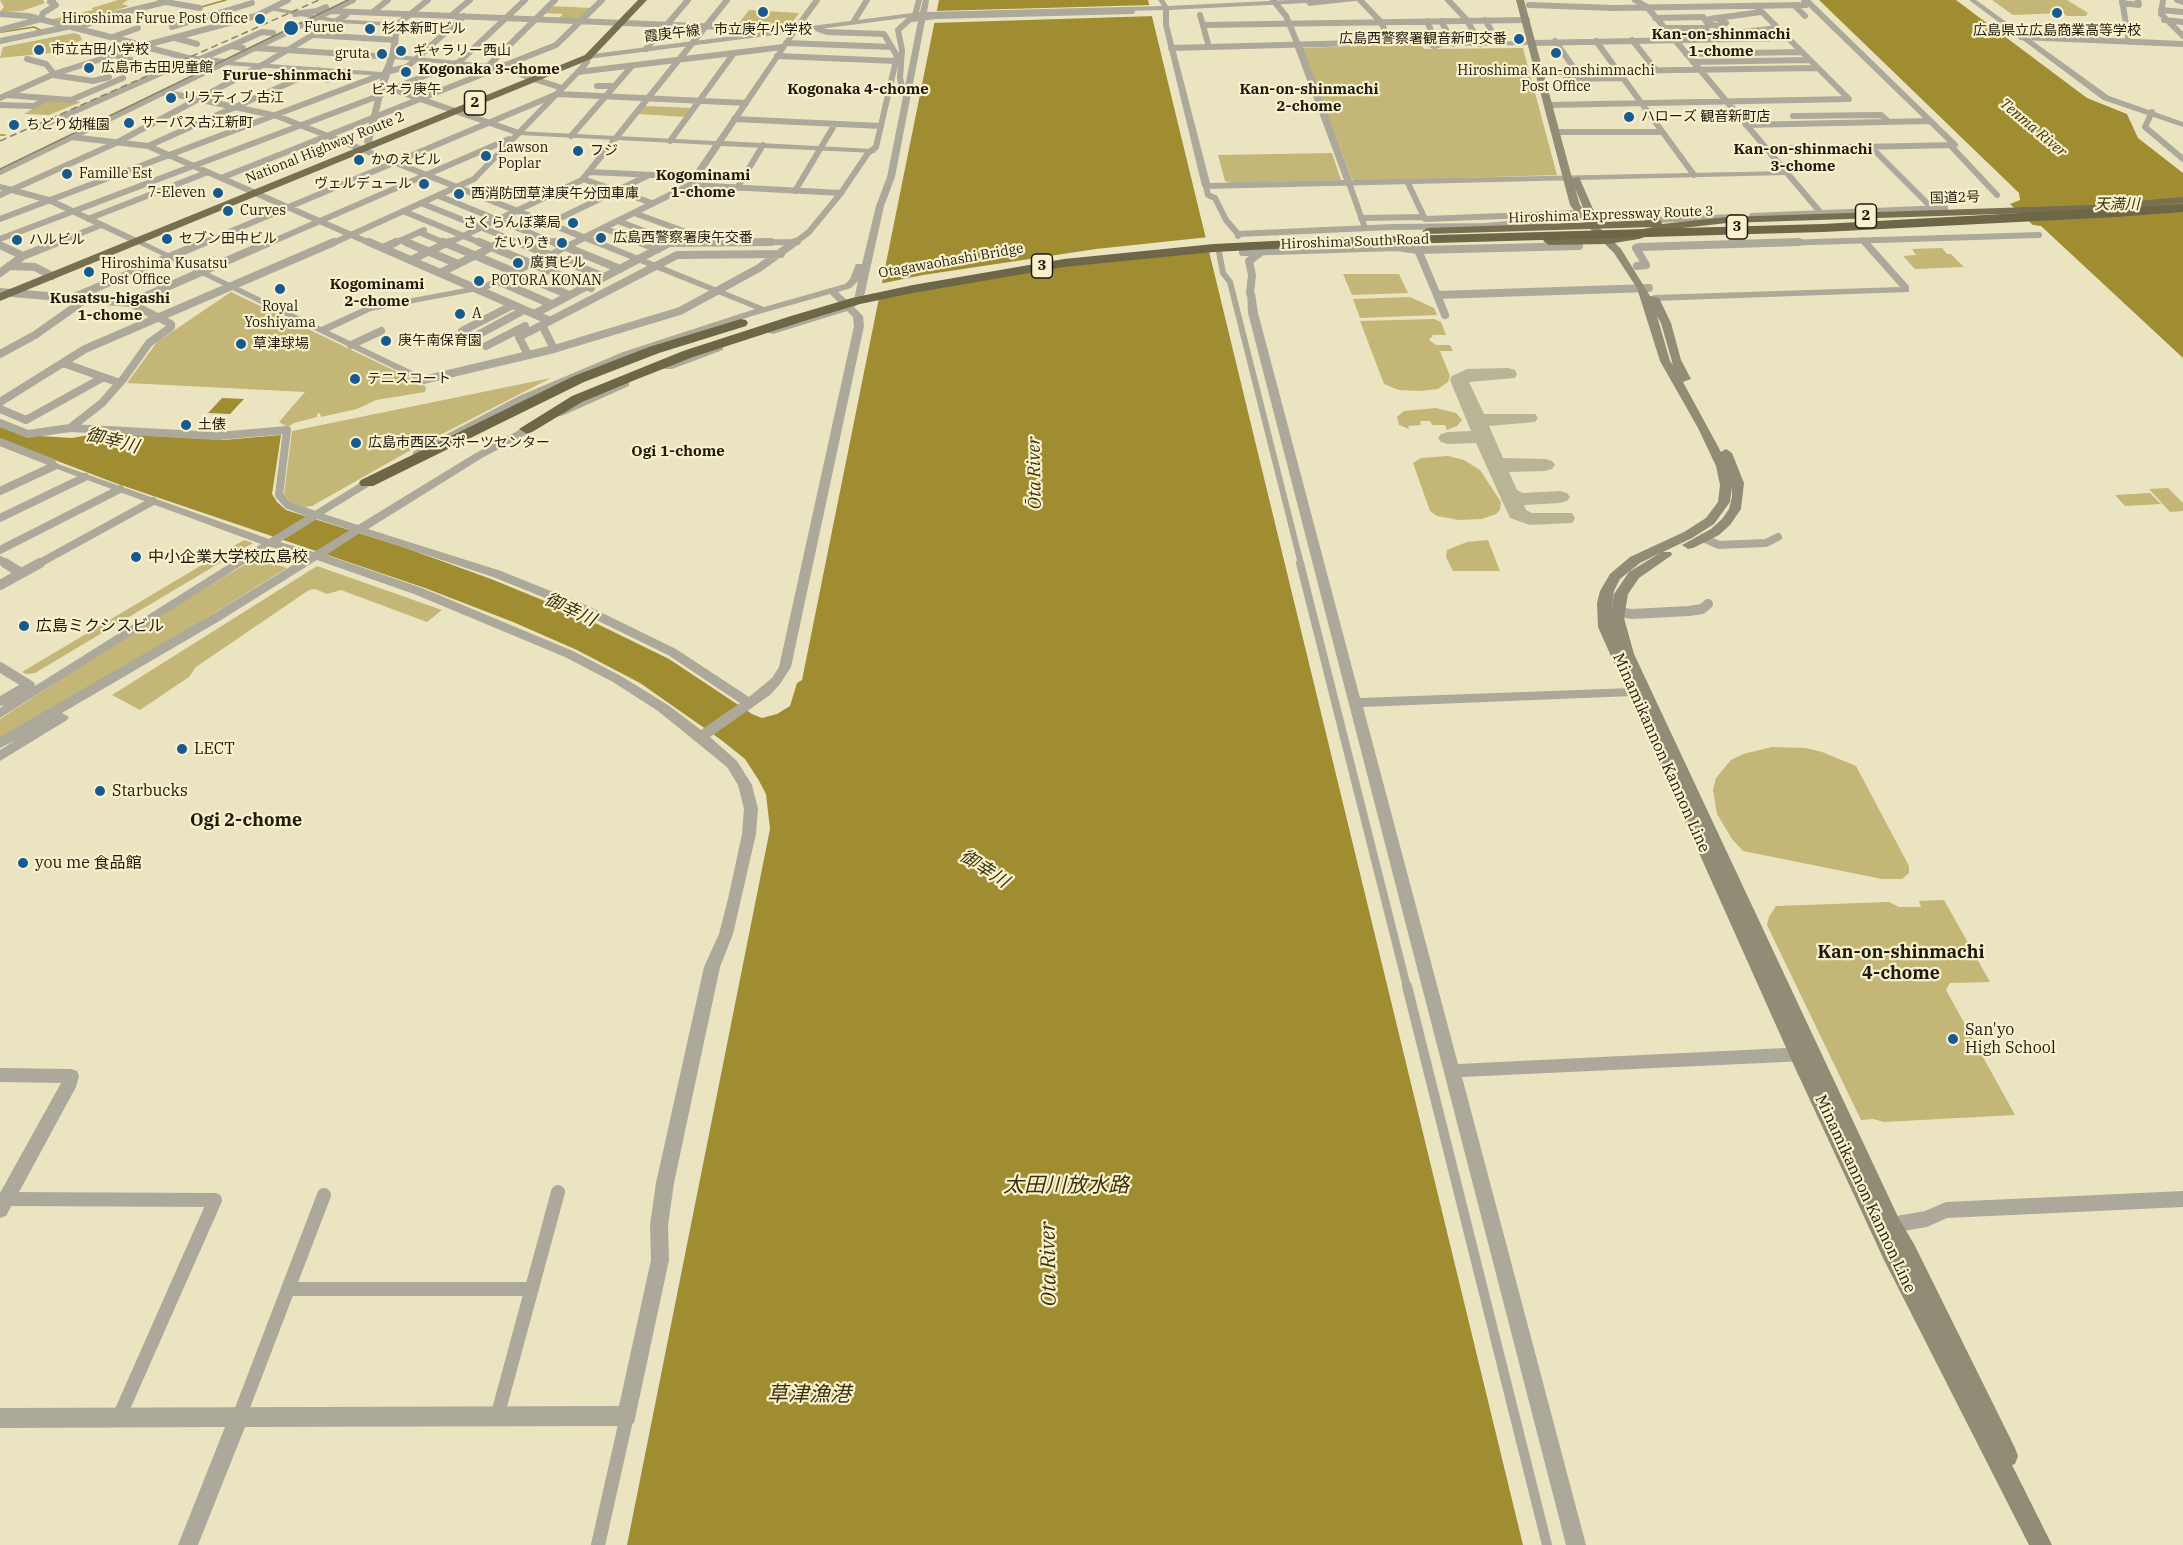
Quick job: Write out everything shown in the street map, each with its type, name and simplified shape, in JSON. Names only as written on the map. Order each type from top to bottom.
[{"type":"highway","name":"National Highway Route 2","points":[[3,294],[588,57],[643,0]]},
{"type":"highway","name":"国道2号","points":[[1598,225],[2091,208],[2183,200]]},
{"type":"highway","name":"Hiroshima Expressway Route 3","points":[[1495,236],[1779,229],[2183,208]]},
{"type":"highway","name":"国道2号","points":[[1612,240],[1664,227],[1727,220]]},
{"type":"highway","name":"2","points":[[1431,229],[1598,225]]},
{"type":"highway","points":[[1214,245],[1431,229]]},
{"type":"highway","name":"Hiroshima South Road","points":[[1214,245],[1495,236]]},
{"type":"highway","name":"Hiroshima South Road","points":[[1214,245],[1495,236]]},
{"type":"highway","name":"2","points":[[1552,243],[1612,240]]},
{"type":"highway","points":[[1295,244],[1552,243]]},
{"type":"highway","name":"Otagawaohashi Bridge","points":[[873,294],[1010,265],[1134,249],[1214,245]]},
{"type":"highway","name":"Otagawaohashi Bridge","points":[[873,294],[1053,264],[1214,245]]},
{"type":"highway","name":"3","points":[[526,429],[577,399],[651,368],[744,335],[842,307],[873,294]]},
{"type":"highway","name":"3","points":[[367,483],[425,456],[519,406],[638,355],[765,313],[873,294]]},
{"type":"main road","name":"Minamikannon Kannon Line","points":[[1526,2],[1527,20],[1544,72],[1579,213],[1598,225]]},
{"type":"main road","name":"Minamikannon Kannon Line","points":[[1526,2],[1535,42]]},
{"type":"main road","name":"Minamikannon Kannon Line","points":[[1572,178],[1598,225],[1637,266],[1665,323],[1680,369],[1714,429],[1738,483],[1738,497],[1731,515],[1721,527],[1640,570],[1624,588],[1617,612],[1620,633],[1634,670],[1805,1054],[1815,1087],[1886,1226],[2041,1545]]},
{"type":"main road","name":"Minamikannon Kannon Line","points":[[1612,240],[1648,292],[1648,302],[1665,361],[1717,455],[1725,477],[1726,493],[1721,508],[1710,521],[1688,535],[1629,564],[1615,577],[1607,591],[1603,609],[1605,627],[1633,692],[1805,1054]]},
{"type":"main road","name":"Minamikannon Kannon Line","points":[[1886,1226],[1907,1251],[2050,1545]]},
{"type":"street","points":[[0,30],[41,19],[43,14],[56,5],[50,2],[53,0]]},
{"type":"street","points":[[154,0],[200,8]]},
{"type":"street","points":[[1,96],[112,54],[256,16],[288,0]]},
{"type":"street","points":[[295,14],[317,10],[339,0]]},
{"type":"street","points":[[216,61],[273,33],[353,0]]},
{"type":"street","points":[[373,12],[388,0]]},
{"type":"street","points":[[172,27],[250,1],[272,9],[337,21],[398,24],[428,0]]},
{"type":"street","points":[[452,15],[470,0]]},
{"type":"street","points":[[0,239],[456,63],[525,0]]},
{"type":"street","points":[[482,74],[480,74],[555,0]]},
{"type":"street","points":[[221,178],[556,45],[602,0]]},
{"type":"street","points":[[646,49],[688,0]]},
{"type":"street","points":[[411,260],[583,179],[727,0]]},
{"type":"street","points":[[690,185],[817,0]]},
{"type":"street","points":[[855,21],[867,0]]},
{"type":"street","points":[[0,756],[217,617],[478,456],[526,429],[658,370],[858,301],[880,206],[891,177],[922,16],[919,0]]},
{"type":"street","points":[[0,702],[205,583],[453,433],[584,371],[665,340],[765,313],[848,286],[857,275],[871,210],[882,180],[902,87],[926,0]]},
{"type":"street","points":[[902,87],[898,60],[899,28],[906,21],[920,17],[1162,7],[1219,7],[1317,0]]},
{"type":"street","points":[[795,30],[855,21],[922,16],[1361,0],[1381,22],[1391,44]]},
{"type":"street","points":[[1448,0],[1467,20],[1480,44]]},
{"type":"street","points":[[1635,0],[1647,7],[1820,212]]},
{"type":"street","points":[[1718,0],[1726,6]]},
{"type":"street","points":[[1526,2],[1682,7],[1794,3],[1806,5],[1805,0]]},
{"type":"street","points":[[1766,149],[1955,145],[1805,0]]},
{"type":"street","points":[[1972,0],[2106,98],[2182,121]]},
{"type":"street","points":[[2129,42],[2122,1],[2139,5],[2138,0]]},
{"type":"street","points":[[2163,0],[2161,10],[2164,20],[2183,36]]},
{"type":"street","points":[[2177,0],[2183,2]]},
{"type":"street","points":[[0,39],[74,27],[165,2]]},
{"type":"street","points":[[1276,3],[1289,23],[1298,45],[1365,230]]},
{"type":"street","points":[[1794,3],[1805,16]]},
{"type":"street","points":[[1552,105],[1849,99],[1756,6]]},
{"type":"street","points":[[1162,7],[1208,195],[1215,198],[1226,220],[1238,235],[1431,229],[1555,220]]},
{"type":"street","points":[[1682,7],[1705,27],[1728,39],[1756,69]]},
{"type":"street","points":[[2161,10],[2183,12]]},
{"type":"street","points":[[331,11],[795,30],[922,16]]},
{"type":"street","points":[[0,195],[116,143],[262,65],[351,11]]},
{"type":"street","points":[[1172,48],[1428,43],[1434,46],[1439,43],[1674,39],[1705,27],[1716,18],[1762,12]]},
{"type":"street","points":[[0,14],[41,19],[195,60],[384,74]]},
{"type":"street","points":[[1200,15],[1209,47]]},
{"type":"street","points":[[0,219],[406,67],[464,16]]},
{"type":"street","points":[[0,172],[226,63],[313,17]]},
{"type":"street","points":[[1655,18],[1744,32],[1778,28]]},
{"type":"street","points":[[1716,18],[1755,38]]},
{"type":"street","points":[[1664,28],[1705,27],[1768,18]]},
{"type":"street","points":[[1485,20],[1499,43]]},
{"type":"street","points":[[1203,25],[1527,20]]},
{"type":"street","points":[[2164,20],[2183,21]]},
{"type":"street","points":[[1426,21],[1439,43]]},
{"type":"street","points":[[1441,21],[1455,44]]},
{"type":"street","points":[[366,147],[384,74],[393,57],[398,24]]},
{"type":"street","points":[[112,37],[138,28]]},
{"type":"street","points":[[0,187],[49,200],[428,382],[626,329],[680,310],[724,293],[798,242],[841,194],[868,153],[876,147],[898,60],[884,34],[827,32],[818,29]]},
{"type":"street","points":[[25,30],[32,34]]},
{"type":"street","name":"霞庚午線","points":[[588,57],[795,30]]},
{"type":"street","points":[[37,128],[262,32],[273,33]]},
{"type":"street","points":[[314,35],[395,40]]},
{"type":"street","points":[[2021,37],[2183,44]]},
{"type":"street","points":[[175,38],[197,44]]},
{"type":"street","points":[[1728,39],[1788,38]]},
{"type":"street","points":[[1632,40],[1656,70]]},
{"type":"street","points":[[1555,41],[1576,71]]},
{"type":"street","points":[[1596,41],[1694,176]]},
{"type":"street","points":[[578,72],[784,45],[892,48]]},
{"type":"street","points":[[1680,47],[1796,45]]},
{"type":"street","points":[[109,46],[120,52]]},
{"type":"street","points":[[231,46],[243,48]]},
{"type":"street","points":[[254,48],[500,67],[560,91],[606,96],[746,103]]},
{"type":"street","points":[[1686,54],[1802,52]]},
{"type":"street","points":[[670,141],[734,53]]},
{"type":"street","points":[[112,54],[143,64]]},
{"type":"street","points":[[777,56],[898,60]]},
{"type":"street","points":[[0,402],[85,349],[351,235],[474,179],[578,72],[587,62],[588,57]]},
{"type":"street","points":[[27,59],[46,64],[53,75],[93,81],[109,77]]},
{"type":"street","points":[[1693,62],[1810,60]]},
{"type":"street","points":[[571,136],[632,66]]},
{"type":"street","points":[[1544,72],[1818,68]]},
{"type":"street","points":[[148,146],[318,70]]},
{"type":"street","points":[[327,80],[347,72]]},
{"type":"street","points":[[1,96],[71,100],[123,78]]},
{"type":"street","points":[[1566,79],[1624,78]]},
{"type":"street","points":[[597,86],[614,86]]},
{"type":"street","points":[[392,89],[517,135],[872,151]]},
{"type":"street","points":[[72,298],[560,91]]},
{"type":"street","points":[[164,92],[273,115],[327,136],[366,147],[394,162],[747,302],[765,313]]},
{"type":"street","points":[[0,105],[34,106],[46,99]]},
{"type":"street","points":[[2152,112],[2145,127],[2183,159]]},
{"type":"street","points":[[1793,116],[1881,115],[1889,122]]},
{"type":"street","points":[[1831,116],[1839,123]]},
{"type":"street","points":[[734,119],[881,126]]},
{"type":"street","points":[[1746,125],[1930,122]]},
{"type":"street","points":[[795,191],[834,124]]},
{"type":"street","points":[[92,127],[105,129]]},
{"type":"street","points":[[1560,133],[1662,132]]},
{"type":"street","points":[[117,133],[140,136]]},
{"type":"street","points":[[129,303],[517,135]]},
{"type":"street","points":[[71,138],[148,146],[525,310],[539,319],[550,321],[677,255],[692,244]]},
{"type":"street","points":[[737,188],[763,145]]},
{"type":"street","points":[[1950,145],[1997,195]]},
{"type":"street","points":[[1871,147],[1933,209]]},
{"type":"street","points":[[88,219],[208,172]]},
{"type":"street","points":[[590,172],[695,177]]},
{"type":"street","points":[[1206,186],[1786,173]]},
{"type":"street","points":[[440,273],[649,175]]},
{"type":"street","points":[[583,179],[652,204]]},
{"type":"street","points":[[353,180],[362,183]]},
{"type":"street","points":[[1407,181],[1423,217]]},
{"type":"street","points":[[321,331],[368,309],[478,290],[690,185],[841,194]]},
{"type":"street","points":[[439,196],[620,269]]},
{"type":"street","points":[[383,248],[489,199]]},
{"type":"street","points":[[421,203],[604,277]]},
{"type":"street","points":[[1646,223],[1651,220],[1945,208]]},
{"type":"street","points":[[403,211],[587,286],[600,295]]},
{"type":"street","points":[[528,355],[519,337],[539,319],[551,304],[689,233],[634,213]]},
{"type":"street","points":[[1361,218],[1423,217],[1425,219],[1579,213]]},
{"type":"street","points":[[618,220],[671,243],[798,242]]},
{"type":"street","points":[[0,273],[23,256],[101,225]]},
{"type":"street","points":[[603,228],[658,249]]},
{"type":"street","points":[[419,232],[569,295]]},
{"type":"street","points":[[1637,266],[1646,265],[1636,248],[1640,247],[2039,235]]},
{"type":"street","points":[[401,240],[458,264]]},
{"type":"street","points":[[1437,295],[1906,290],[1863,240]]},
{"type":"street","points":[[757,253],[766,242]]},
{"type":"street","points":[[1576,1545],[1252,313],[1243,251],[1396,247],[1418,250],[1552,243],[1579,246]]},
{"type":"street","points":[[0,244],[23,256]]},
{"type":"street","points":[[1214,245],[1223,273],[1230,282],[1547,1545]]},
{"type":"street","points":[[253,249],[263,254]]},
{"type":"street","points":[[1418,250],[1446,315]]},
{"type":"street","points":[[1250,293],[1252,273],[1249,261],[1256,254],[1267,251]]},
{"type":"street","points":[[677,255],[781,254]]},
{"type":"street","points":[[0,266],[35,267],[52,276]]},
{"type":"street","points":[[498,281],[551,304]]},
{"type":"street","points":[[705,735],[747,706],[776,681],[785,667],[859,326],[858,316],[842,307],[832,291]]},
{"type":"street","points":[[3,294],[129,303],[170,323],[171,327],[149,343],[120,383],[102,403],[70,428]]},
{"type":"street","points":[[0,354],[35,335],[86,299]]},
{"type":"street","points":[[513,305],[462,331],[474,337],[525,310]]},
{"type":"street","points":[[539,319],[554,349]]},
{"type":"street","points":[[486,346],[539,319]]},
{"type":"street","points":[[351,345],[380,330]]},
{"type":"street","points":[[63,363],[120,383]]},
{"type":"street","points":[[0,409],[26,420],[102,378]]},
{"type":"street","points":[[0,423],[28,434],[70,428],[218,436],[287,430],[279,495],[285,504],[313,516],[497,574],[620,625],[672,652],[747,706]]},
{"type":"street","points":[[0,442],[51,462],[54,466],[319,555],[418,591],[569,654],[617,679],[705,735],[732,764],[745,785],[751,809],[749,834],[726,934],[712,966],[665,1183],[658,1225],[660,1260],[598,1545]]},
{"type":"street","points":[[0,491],[54,466]]},
{"type":"street","points":[[0,518],[85,477]]},
{"type":"street","points":[[0,480],[11,485]]},
{"type":"street","points":[[0,550],[120,489]]},
{"type":"street","points":[[0,585],[153,501]]},
{"type":"street","points":[[1703,538],[1719,546],[1766,543],[1778,537]]},
{"type":"street","points":[[0,560],[21,573]]},
{"type":"street","points":[[0,714],[205,583]]},
{"type":"street","points":[[1617,612],[1632,614],[1695,611],[1708,604]]},
{"type":"street","points":[[0,742],[217,617]]},
{"type":"street","points":[[0,667],[29,685]]},
{"type":"street","points":[[1355,703],[1633,692]]},
{"type":"street","points":[[1452,1071],[1805,1054]]},
{"type":"street","points":[[0,1075],[71,1076],[70,1082],[3,1204],[215,1200],[118,1417]]},
{"type":"street","points":[[496,1418],[558,1192]]},
{"type":"street","points":[[188,1545],[324,1195]]},
{"type":"street","points":[[1886,1226],[1927,1219],[1946,1210],[2183,1199]]},
{"type":"street","points":[[289,1289],[532,1289]]},
{"type":"street","points":[[0,1418],[627,1416]]},
{"type":"shaded area","points":[[0,0],[43,0],[45,3],[22,11],[0,12],[4,7]]},
{"type":"shaded area","points":[[118,0],[128,0],[122,4],[129,6],[70,25],[49,20],[93,10],[92,8]]},
{"type":"shaded area","points":[[1992,0],[2067,0],[2088,13],[2086,16],[2067,16],[2063,13],[2013,15]]},
{"type":"shaded area","points":[[550,6],[592,8],[581,19],[559,18],[563,14],[543,13]]},
{"type":"shaded area","points":[[749,10],[799,13],[791,24],[739,23]]},
{"type":"shaded area","points":[[74,33],[80,35],[82,40],[50,53],[0,58],[3,47]]},
{"type":"shaded area","points":[[1419,44],[1425,49],[1523,48],[1557,175],[1356,181],[1352,179],[1302,48]]},
{"type":"shaded area","points":[[45,101],[81,102],[49,115],[24,114]]},
{"type":"shaded area","points":[[645,106],[691,108],[685,117],[639,114]]},
{"type":"shaded area","points":[[1332,153],[1341,180],[1232,183],[1225,181],[1218,155]]},
{"type":"shaded area","points":[[1942,248],[1964,267],[1915,269],[1903,256],[1916,255],[1912,249]]},
{"type":"shaded area","points":[[1343,274],[1399,274],[1408,293],[1352,295]]},
{"type":"shaded area","points":[[231,292],[418,382],[426,387],[425,392],[376,400],[357,409],[321,417],[320,413],[317,417],[294,423],[288,427],[279,422],[305,392],[127,383],[157,342]]},
{"type":"shaded area","points":[[1410,297],[1434,308],[1437,315],[1360,318],[1353,299]]},
{"type":"shaded area","points":[[1434,319],[1441,322],[1446,335],[1433,335],[1429,340],[1436,345],[1450,345],[1453,351],[1440,351],[1450,376],[1448,382],[1438,389],[1420,391],[1399,390],[1384,384],[1360,321]]},
{"type":"shaded area","name":"広島市西区スポーツセンター","points":[[551,378],[409,451],[312,506],[305,507],[291,502],[284,494],[292,431]]},
{"type":"shaded area","points":[[1436,408],[1456,413],[1462,420],[1457,426],[1447,430],[1445,425],[1432,425],[1430,421],[1420,421],[1421,425],[1408,426],[1409,429],[1399,425],[1397,417],[1404,411]]},
{"type":"shaded area","points":[[1448,456],[1464,460],[1480,470],[1501,502],[1500,510],[1496,514],[1482,519],[1459,520],[1437,516],[1430,511],[1413,463],[1421,458]]},
{"type":"shaded area","points":[[2168,488],[2183,503],[2183,511],[2170,512],[2149,489]]},
{"type":"shaded area","points":[[2150,493],[2161,504],[2125,506],[2115,495]]},
{"type":"shaded area","points":[[244,540],[253,543],[35,673],[22,672]]},
{"type":"shaded area","points":[[1488,540],[1500,571],[1453,571],[1446,557],[1447,550],[1467,542]]},
{"type":"shaded area","points":[[256,558],[287,568],[198,623],[0,738],[0,719],[152,620]]},
{"type":"shaded area","points":[[317,566],[442,610],[427,622],[341,590],[327,594],[315,589],[309,590],[196,667],[189,677],[140,710],[112,695]]},
{"type":"shaded area","points":[[1772,747],[1806,748],[1856,766],[1909,866],[1909,873],[1902,879],[1882,879],[1743,851],[1732,839],[1717,814],[1713,790],[1716,778],[1731,760],[1743,754]]},
{"type":"shaded area","points":[[1944,900],[1990,982],[1950,983],[1946,990],[2015,1115],[1884,1122],[1873,1119],[1861,1120],[1767,925],[1769,917],[1776,906],[1889,902],[1899,907],[1921,907],[1919,901]]},
{"type":"water","name":"太田川放水路","points":[[939,0],[1148,0],[1523,1545],[627,1545],[770,829],[766,794],[758,779],[745,759],[720,739],[640,683],[577,650],[425,588],[115,483],[0,439],[0,426],[39,436],[72,438],[100,433],[224,440],[281,435],[272,494],[286,510],[403,547],[491,579],[579,615],[669,659],[752,714],[762,718],[777,714],[790,706],[797,683],[802,680]]},
{"type":"water","name":"天満川","points":[[1819,0],[1956,0],[2087,98],[2127,114],[2138,138],[2183,173],[2183,358],[2041,226],[2033,225],[2010,204],[2020,200],[2019,193]]},
{"type":"water","points":[[222,398],[244,399],[230,414],[208,413]]},
{"type":"pier","points":[[1152,5],[1155,16],[932,23],[934,11]]},
{"type":"pier","points":[[1209,237],[1212,251],[1077,262],[876,298],[879,284],[923,275],[1096,249]]},
{"type":"waterway","points":[[201,7],[226,0]]},
{"type":"waterway","points":[[2,32],[34,27],[42,31]]},
{"type":"waterway","points":[[0,135],[5,135]]},
{"type":"taxiway","points":[[1478,424],[1459,380],[1467,375],[1508,374]]},
{"type":"taxiway","points":[[1478,424],[1482,420],[1528,418]]},
{"type":"taxiway","points":[[1478,424],[1484,437]]},
{"type":"taxiway","points":[[1448,438],[1484,437]]},
{"type":"taxiway","points":[[1484,437],[1517,514],[1530,519],[1564,518]]},
{"type":"taxiway","points":[[1495,462],[1503,466],[1545,465]]},
{"type":"taxiway","points":[[1509,494],[1520,499],[1560,497]]},
{"type":"tram line","points":[[0,169],[348,0]]},
{"type":"railway","points":[[0,141],[319,0]]},
{"type":"place","name":"市立庚午小学校","points":[[763,12]]},
{"type":"place","name":"広島県立広島商業高等学校","points":[[2057,13]]},
{"type":"place","name":"Hiroshima Furue Post Office","points":[[260,19]]},
{"type":"place","name":"Furue","points":[[291,28]]},
{"type":"place","name":"杉本新町ビル","points":[[370,29]]},
{"type":"place","name":"広島西警察署観音新町交番","points":[[1519,39]]},
{"type":"place","name":"市立古田小学校","points":[[39,50]]},
{"type":"place","name":"ギャラリー西山","points":[[401,51]]},
{"type":"place","name":"Hiroshima Kan-onshimmachi Post Office","points":[[1556,53]]},
{"type":"place","name":"gruta","points":[[382,54]]},
{"type":"place","name":"広島市古田児童館","points":[[89,68]]},
{"type":"place","name":"ビオラ庚午","points":[[406,72]]},
{"type":"place","name":"リラティブ 古江","points":[[171,98]]},
{"type":"place","name":"ハローズ 観音新町店","points":[[1629,117]]},
{"type":"place","name":"サーパス古江新町","points":[[129,123]]},
{"type":"place","name":"ちどり幼稚園","points":[[14,125]]},
{"type":"place","name":"フジ","points":[[578,151]]},
{"type":"place","name":"Lawson Poplar","points":[[486,156]]},
{"type":"place","name":"かのえビル","points":[[359,160]]},
{"type":"place","name":"Famille Est","points":[[67,174]]},
{"type":"place","name":"ヴェルデュール","points":[[424,184]]},
{"type":"place","name":"7-Eleven","points":[[218,193]]},
{"type":"place","name":"西消防団草津庚午分団車庫","points":[[459,194]]},
{"type":"place","name":"Curves","points":[[228,211]]},
{"type":"place","name":"さくらんぼ薬局","points":[[573,223]]},
{"type":"place","name":"広島西警察署庚午交番","points":[[601,238]]},
{"type":"place","name":"セブン田中ビル","points":[[167,239]]},
{"type":"place","name":"ハルビル","points":[[17,240]]},
{"type":"place","name":"だいりき","points":[[562,243]]},
{"type":"place","name":"廣貫ビル","points":[[518,263]]},
{"type":"place","name":"Hiroshima Kusatsu Post Office","points":[[89,272]]},
{"type":"place","name":"POTORA KONAN","points":[[479,281]]},
{"type":"place","name":"Royal Yoshiyama","points":[[280,289]]},
{"type":"place","name":"A","points":[[460,314]]},
{"type":"place","name":"庚午南保育園","points":[[386,341]]},
{"type":"place","name":"草津球場","points":[[241,344]]},
{"type":"place","name":"テニスコート","points":[[355,379]]},
{"type":"place","name":"土俵","points":[[186,425]]},
{"type":"place","name":"広島市西区スポーツセンター","points":[[356,443]]},
{"type":"place","name":"中小企業大学校広島校","points":[[136,557]]},
{"type":"place","name":"広島ミクシスビル","points":[[24,626]]},
{"type":"place","name":"LECT","points":[[182,749]]},
{"type":"place","name":"Starbucks","points":[[100,791]]},
{"type":"place","name":"you me 食品館","points":[[23,863]]},
{"type":"place","name":"San'yo High School","points":[[1953,1039]]},
{"type":"district","name":"Kan-on-shinmachi 1-chome","points":[[1721,44]]},
{"type":"district","name":"Kogonaka 3-chome","points":[[489,70]]},
{"type":"district","name":"Furue-shinmachi","points":[[287,76]]},
{"type":"district","name":"Kogonaka 4-chome","points":[[858,90]]},
{"type":"district","name":"Kan-on-shinmachi 2-chome","points":[[1309,98]]},
{"type":"district","name":"Kan-on-shinmachi 3-chome","points":[[1803,158]]},
{"type":"district","name":"Kogominami 1-chome","points":[[703,184]]},
{"type":"district","name":"Kogominami 2-chome","points":[[377,294]]},
{"type":"district","name":"Kusatsu-higashi 1-chome","points":[[110,308]]},
{"type":"district","name":"Ogi 1-chome","points":[[678,452]]},
{"type":"district","name":"Ogi 2-chome","points":[[246,821]]},
{"type":"district","name":"Kan-on-shinmachi 4-chome","points":[[1901,963]]},
{"type":"water label","name":"Tenma River","points":[[2033,128]]},
{"type":"water label","name":"御幸川","points":[[112,441]]},
{"type":"water label","name":"Ōta River","points":[[1035,473]]},
{"type":"water label","name":"御幸川","points":[[570,610]]},
{"type":"water label","name":"御幸川","points":[[984,869]]},
{"type":"water label","name":"Ota River","points":[[1049,1264]]},
{"type":"water label","name":"草津漁港","points":[[809,1395]]}]
